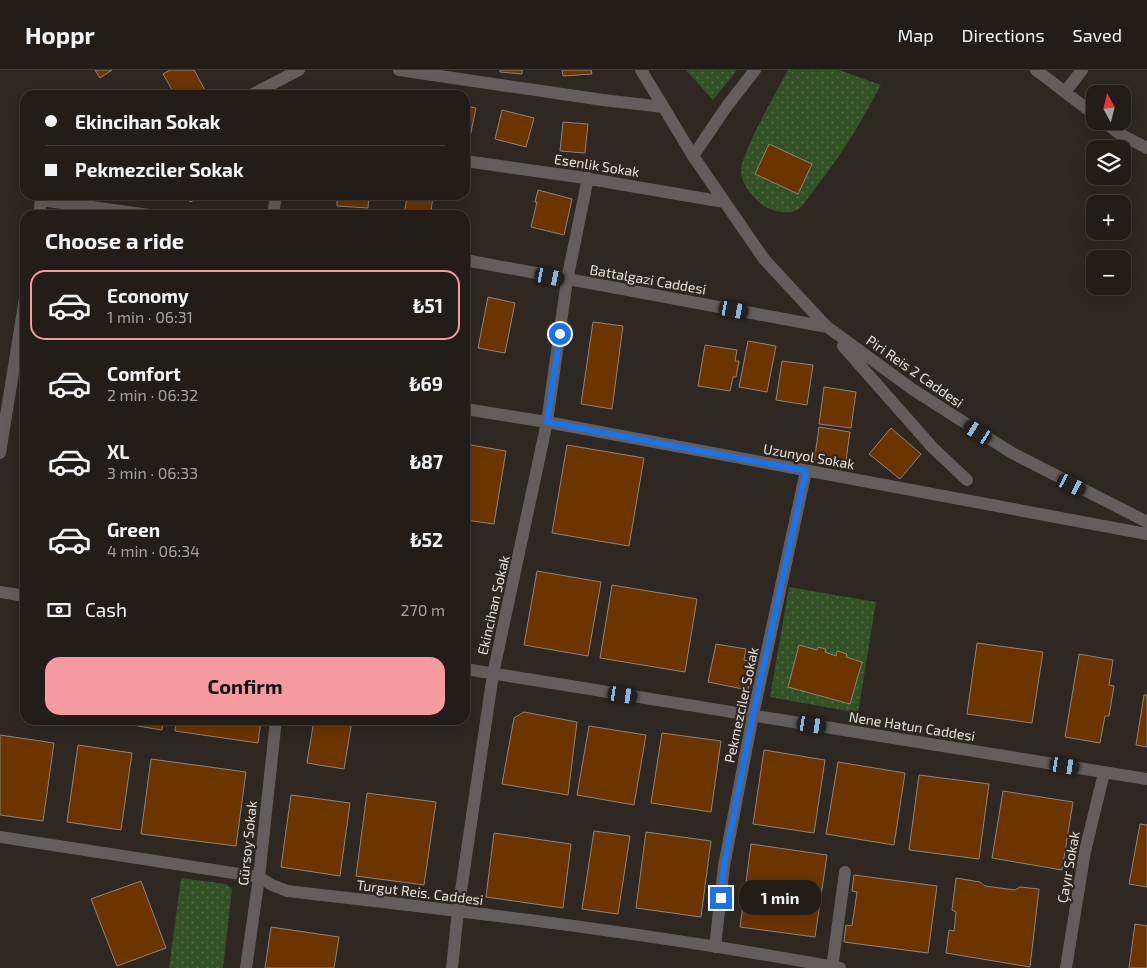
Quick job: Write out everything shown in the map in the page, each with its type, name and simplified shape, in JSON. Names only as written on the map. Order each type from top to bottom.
[{"type":"street","points":[[261,90],[299,70]]},
{"type":"street","points":[[398,70],[663,107]]},
{"type":"street","name":"Piri Reis 2 Caddesi","points":[[641,70],[693,156],[764,259],[934,448],[966,480]]},
{"type":"street","points":[[693,156],[727,106],[755,70]]},
{"type":"street","points":[[1036,70],[1086,108]]},
{"type":"street","points":[[1065,92],[1082,70]]},
{"type":"street","points":[[1115,130],[1147,148]]},
{"type":"street","name":"Esenlik Sokak","points":[[470,162],[588,178],[724,202]]},
{"type":"street","name":"Ekincihan Sokak","points":[[452,968],[458,911],[493,674],[547,422],[567,280],[588,178]]},
{"type":"street","points":[[58,200],[119,210]]},
{"type":"street","name":"Battalgazi Caddesi","points":[[470,261],[826,326]]},
{"type":"street","name":"Piri Reis 2 Caddesi","points":[[826,326],[912,389],[1012,453],[1147,522]]},
{"type":"street","points":[[0,453],[20,329]]},
{"type":"street","name":"Uzunyol Sokak","points":[[470,410],[547,422],[1147,534]]},
{"type":"street","name":"Pekmezciler Sokak","points":[[715,947],[724,866],[753,715],[806,471]]},
{"type":"street","points":[[0,592],[20,595]]},
{"type":"street","name":"Nene Hatun Caddesi","points":[[470,670],[1147,779]]},
{"type":"street","name":"Gürsoy Sokak","points":[[246,968],[259,877],[275,725]]},
{"type":"street","name":"Çayır Sokak","points":[[1066,968],[1085,851],[1104,773]]},
{"type":"street","name":"Turgut Reis. Caddesi","points":[[0,837],[259,877],[287,891],[458,911],[715,947],[834,968]]},
{"type":"street","points":[[834,968],[845,872]]},
{"type":"green space","points":[[686,70],[737,70],[713,100]]},
{"type":"green space","points":[[788,70],[839,70],[881,85],[842,152],[806,201],[797,210],[785,212],[767,208],[756,199],[746,187],[741,173],[742,164],[752,138]]},
{"type":"green space","points":[[789,587],[876,602],[858,713],[770,697]]},
{"type":"green space","points":[[181,878],[226,884],[232,889],[223,968],[169,968]]},
{"type":"building","points":[[95,70],[112,70],[100,78]]},
{"type":"building","points":[[170,70],[194,70],[205,90],[172,90],[163,74]]},
{"type":"building","points":[[500,70],[522,70],[522,74],[500,72]]},
{"type":"building","points":[[562,70],[591,70],[592,74],[563,76]]},
{"type":"building","points":[[470,107],[476,108],[470,137]]},
{"type":"building","points":[[502,110],[534,118],[526,147],[495,139]]},
{"type":"building","points":[[563,122],[588,124],[585,153],[560,151]]},
{"type":"building","points":[[769,144],[812,164],[798,194],[755,174]]},
{"type":"building","points":[[538,190],[572,199],[564,235],[531,227]]},
{"type":"building","points":[[337,200],[369,200],[368,208],[337,206]]},
{"type":"building","points":[[406,200],[432,200],[431,210],[405,210]]},
{"type":"building","points":[[488,297],[515,303],[505,353],[478,348]]},
{"type":"building","points":[[593,322],[623,326],[612,409],[581,404]]},
{"type":"building","points":[[748,341],[776,346],[767,392],[739,387]]},
{"type":"building","points":[[705,345],[737,350],[735,361],[739,361],[736,377],[733,377],[730,391],[698,386]]},
{"type":"building","points":[[782,361],[813,365],[807,405],[776,400]]},
{"type":"building","points":[[824,387],[856,392],[851,428],[819,424]]},
{"type":"building","points":[[819,427],[850,432],[845,467],[814,463]]},
{"type":"building","points":[[891,428],[921,454],[900,479],[869,454]]},
{"type":"building","points":[[470,445],[506,451],[494,524],[470,521]]},
{"type":"building","points":[[567,445],[644,458],[629,546],[552,533]]},
{"type":"building","points":[[537,571],[601,582],[588,656],[524,645]]},
{"type":"building","points":[[612,585],[697,599],[685,672],[600,658]]},
{"type":"building","points":[[977,643],[1043,652],[1032,723],[967,714]]},
{"type":"building","points":[[716,644],[746,649],[744,660],[754,662],[748,690],[708,682]]},
{"type":"building","points":[[799,645],[817,650],[818,647],[826,649],[825,652],[836,656],[837,651],[847,654],[846,657],[862,662],[850,704],[788,687]]},
{"type":"building","points":[[1079,654],[1113,660],[1109,685],[1114,686],[1109,716],[1105,716],[1100,743],[1065,737]]},
{"type":"building","points":[[1144,695],[1147,695],[1147,747],[1136,745]]},
{"type":"building","points":[[524,712],[577,722],[568,795],[502,784],[514,718]]},
{"type":"building","points":[[132,725],[162,725],[162,730]]},
{"type":"building","points":[[176,725],[260,725],[258,743],[175,731]]},
{"type":"building","points":[[313,725],[351,725],[344,769],[307,763]]},
{"type":"building","points":[[589,726],[646,735],[634,805],[577,795]]},
{"type":"building","points":[[662,733],[721,741],[711,812],[651,803]]},
{"type":"building","points":[[0,735],[54,743],[43,821],[0,815]]},
{"type":"building","points":[[78,745],[132,753],[121,830],[67,822]]},
{"type":"building","points":[[764,750],[825,760],[814,833],[753,824]]},
{"type":"building","points":[[151,759],[246,772],[236,846],[141,834]]},
{"type":"building","points":[[838,762],[905,773],[894,845],[826,834]]},
{"type":"building","points":[[919,775],[989,784],[979,859],[909,850]]},
{"type":"building","points":[[1003,791],[1073,802],[1062,870],[992,858]]},
{"type":"building","points":[[367,793],[436,802],[424,885],[356,876]]},
{"type":"building","points":[[291,795],[350,803],[340,876],[281,867]]},
{"type":"building","points":[[1140,824],[1147,825],[1147,887],[1129,884]]},
{"type":"building","points":[[594,831],[630,836],[618,914],[582,909]]},
{"type":"building","points":[[646,832],[711,841],[701,917],[636,908]]},
{"type":"building","points":[[494,833],[571,844],[563,908],[486,897]]},
{"type":"building","points":[[751,844],[827,855],[815,937],[740,927]]},
{"type":"building","points":[[854,875],[937,886],[928,953],[844,942],[846,925],[852,926],[857,892],[852,891]]},
{"type":"building","points":[[956,878],[980,882],[985,886],[1015,890],[1020,887],[1039,889],[1030,967],[946,953],[949,930],[954,931],[956,912],[952,910]]},
{"type":"building","points":[[141,881],[166,948],[117,966],[91,899]]},
{"type":"building","points":[[1135,924],[1147,926],[1147,968],[1129,968]]},
{"type":"building","points":[[271,927],[339,937],[334,968],[265,968]]},
{"type":"route","points":[[560,334],[547,422],[806,471],[753,715],[724,866],[721,898]]}]
